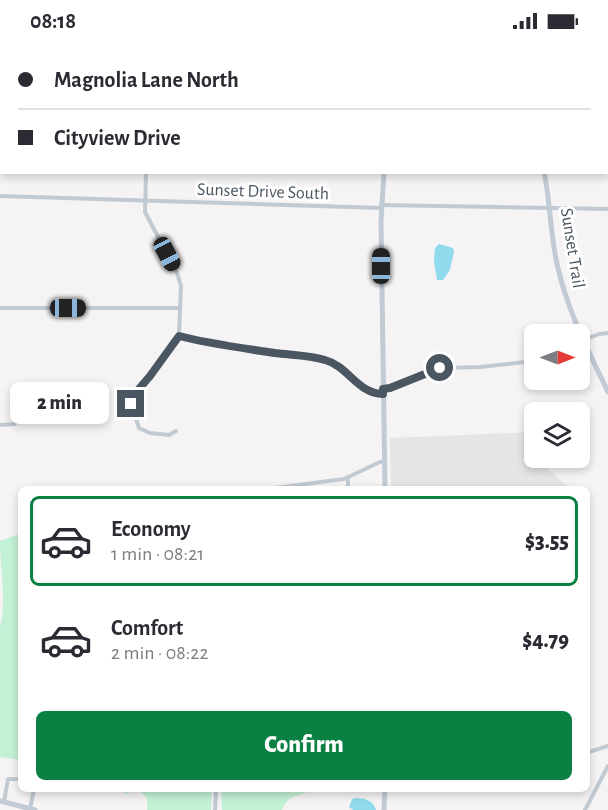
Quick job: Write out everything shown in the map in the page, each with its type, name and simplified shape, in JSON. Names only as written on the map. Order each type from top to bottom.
[{"type":"street","points":[[146,174],[147,217],[179,280],[179,336],[132,397],[131,404],[136,422],[145,432],[169,435],[176,431]]},
{"type":"street","points":[[384,174],[381,206],[386,486]]},
{"type":"street","name":"Sunset Trail","points":[[544,174],[551,208],[557,266],[568,307],[576,324]]},
{"type":"street","name":"Sunset Drive South","points":[[0,196],[146,201],[608,209]]},
{"type":"street","points":[[0,308],[180,308]]},
{"type":"street","points":[[590,338],[608,333]]},
{"type":"street","points":[[179,336],[251,350],[324,360],[336,364],[369,392],[383,392],[440,368],[524,362]]},
{"type":"street","name":"Sunset Trail","points":[[590,354],[608,392]]},
{"type":"street","points":[[0,425],[15,424]]},
{"type":"street","points":[[287,486],[348,477],[380,462],[385,462]]},
{"type":"street","points":[[348,477],[348,486]]},
{"type":"street","points":[[590,752],[608,746]]},
{"type":"street","points":[[585,810],[608,766]]},
{"type":"street","points":[[18,779],[8,779],[2,801],[17,808],[33,809],[34,792]]},
{"type":"street","points":[[215,810],[216,792]]},
{"type":"street","points":[[384,810],[385,792]]},
{"type":"shaded area","points":[[524,432],[524,468],[547,468],[570,486],[391,486],[390,438]]},
{"type":"green space","points":[[18,534],[18,760],[0,757],[0,628],[3,596],[0,541]]},
{"type":"green space","points":[[140,792],[212,792],[211,810],[147,810],[147,798]]},
{"type":"green space","points":[[221,792],[305,792],[292,797],[282,810],[222,810]]},
{"type":"water","points":[[439,244],[453,248],[454,251],[450,270],[443,280],[437,280],[434,262],[435,248]]},
{"type":"water","points":[[352,799],[369,801],[376,810],[353,810],[349,807]]},
{"type":"route","points":[[131,404],[132,397],[179,336],[331,362],[372,394],[383,394],[383,389],[440,368]]}]
